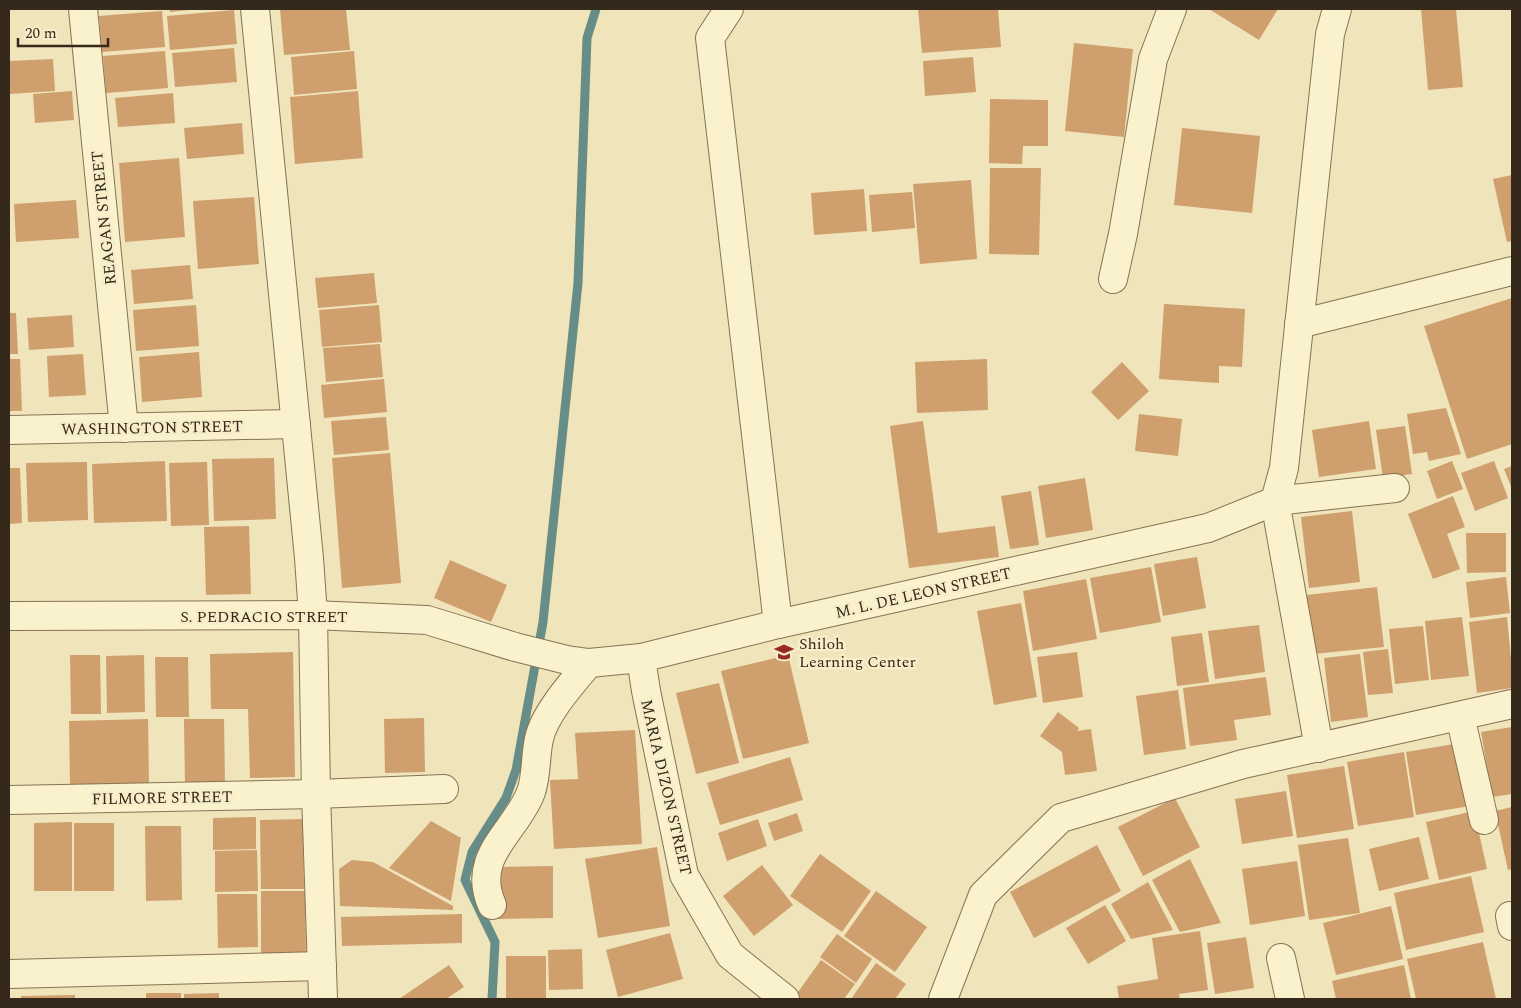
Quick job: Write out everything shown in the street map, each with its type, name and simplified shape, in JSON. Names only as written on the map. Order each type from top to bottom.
[{"type":"street","name":"REAGAN STREET","points":[[83,9],[124,428]]},
{"type":"street","points":[[254,9],[296,424],[313,615],[316,794],[323,999]]},
{"type":"street","points":[[729,9],[710,38],[778,624]]},
{"type":"street","points":[[1113,279],[1123,234],[1153,59],[1172,9]]},
{"type":"street","points":[[1319,748],[1275,501],[1284,468],[1330,34],[1337,9]]},
{"type":"street","points":[[1299,324],[1512,271]]},
{"type":"street","name":"WASHINGTON STREET","points":[[9,430],[296,424]]},
{"type":"street","name":"M. L. DE LEON STREET","points":[[578,661],[641,658],[778,624],[1208,528],[1275,501],[1395,488]]},
{"type":"street","name":"S. PEDRACIO STREET","points":[[9,616],[313,615],[427,620],[515,647],[578,661]]},
{"type":"street","name":"MARIA DIZON STREET","points":[[641,658],[646,691],[684,875],[730,955],[785,999]]},
{"type":"street","points":[[492,905],[487,887],[486,872],[488,862],[531,792],[539,736],[565,692],[578,661]]},
{"type":"street","points":[[943,999],[983,895],[1061,818],[1243,764],[1512,704]]},
{"type":"street","points":[[1460,716],[1484,820]]},
{"type":"street","name":"FILMORE STREET","points":[[9,800],[316,794],[444,789]]},
{"type":"street","points":[[1281,958],[1290,999]]},
{"type":"street","points":[[9,974],[322,966]]},
{"type":"building","points":[[170,9],[189,9],[189,10],[170,12]]},
{"type":"building","points":[[280,9],[346,9],[350,50],[284,55]]},
{"type":"building","points":[[918,9],[998,9],[1001,47],[922,53]]},
{"type":"building","points":[[1209,9],[1278,9],[1259,40]]},
{"type":"building","points":[[1421,9],[1456,9],[1463,87],[1428,90]]},
{"type":"building","points":[[234,10],[237,44],[170,50],[167,16]]},
{"type":"building","points":[[162,11],[165,47],[102,52],[99,16]]},
{"type":"building","points":[[1074,43],[1133,49],[1124,137],[1065,131]]},
{"type":"building","points":[[234,48],[237,82],[175,87],[172,53]]},
{"type":"building","points":[[165,51],[168,88],[106,93],[103,56]]},
{"type":"building","points":[[354,51],[357,89],[294,95],[291,57]]},
{"type":"building","points":[[973,57],[976,92],[925,96],[923,61]]},
{"type":"building","points":[[53,59],[55,91],[9,94],[9,61]]},
{"type":"building","points":[[72,91],[74,120],[35,123],[33,94]]},
{"type":"building","points":[[358,91],[363,158],[295,164],[290,97]]},
{"type":"building","points":[[173,93],[175,123],[118,127],[115,98]]},
{"type":"building","points":[[990,99],[1048,100],[1048,146],[1023,146],[1022,164],[989,163]]},
{"type":"building","points":[[242,123],[244,154],[187,159],[184,128]]},
{"type":"building","points":[[1182,128],[1260,136],[1252,213],[1174,205]]},
{"type":"building","points":[[179,158],[185,237],[125,242],[119,163]]},
{"type":"building","points":[[990,168],[1041,168],[1039,255],[989,254]]},
{"type":"building","points":[[1512,175],[1512,241],[1507,242],[1493,179]]},
{"type":"building","points":[[971,180],[977,259],[920,264],[913,184]]},
{"type":"building","points":[[864,189],[867,231],[814,235],[811,193]]},
{"type":"building","points":[[912,192],[915,228],[872,232],[869,195]]},
{"type":"building","points":[[254,197],[259,264],[198,269],[193,201]]},
{"type":"building","points":[[76,200],[79,238],[16,242],[14,204]]},
{"type":"building","points":[[190,265],[193,299],[134,304],[131,270]]},
{"type":"building","points":[[374,273],[377,303],[318,308],[315,278]]},
{"type":"building","points":[[1512,298],[1512,444],[1467,459],[1424,326]]},
{"type":"building","points":[[1164,304],[1245,309],[1242,367],[1219,366],[1219,383],[1159,379]]},
{"type":"building","points":[[196,305],[199,346],[136,351],[133,310]]},
{"type":"building","points":[[379,305],[382,342],[322,347],[319,310]]},
{"type":"building","points":[[9,313],[16,313],[18,354],[9,354]]},
{"type":"building","points":[[72,315],[74,347],[29,350],[27,318]]},
{"type":"building","points":[[380,344],[383,377],[326,382],[323,348]]},
{"type":"building","points":[[199,352],[202,397],[142,402],[139,357]]},
{"type":"building","points":[[83,354],[86,395],[49,397],[47,356]]},
{"type":"building","points":[[9,359],[20,359],[22,411],[9,411]]},
{"type":"building","points":[[987,359],[988,410],[917,413],[915,362]]},
{"type":"building","points":[[1122,362],[1149,391],[1118,420],[1091,392]]},
{"type":"building","points":[[384,379],[387,412],[324,418],[321,385]]},
{"type":"building","points":[[1446,408],[1461,454],[1429,461],[1427,452],[1413,454],[1407,414]]},
{"type":"building","points":[[1139,414],[1182,419],[1178,456],[1135,451]]},
{"type":"building","points":[[386,417],[389,450],[334,455],[331,421]]},
{"type":"building","points":[[923,421],[938,533],[995,526],[999,557],[909,568],[890,426]]},
{"type":"building","points":[[1369,421],[1376,469],[1319,477],[1312,430]]},
{"type":"building","points":[[1405,426],[1412,474],[1383,478],[1376,430]]},
{"type":"building","points":[[390,453],[401,583],[342,588],[332,458]]},
{"type":"building","points":[[274,458],[276,519],[214,521],[212,459]]},
{"type":"building","points":[[165,461],[167,521],[94,523],[92,464]]},
{"type":"building","points":[[1452,461],[1463,489],[1437,499],[1427,471]]},
{"type":"building","points":[[1494,461],[1508,498],[1475,511],[1461,473]]},
{"type":"building","points":[[87,462],[88,520],[28,522],[26,463]]},
{"type":"building","points":[[207,462],[209,525],[171,526],[169,463]]},
{"type":"building","points":[[1512,466],[1512,489],[1504,469]]},
{"type":"building","points":[[9,468],[20,468],[22,523],[9,524]]},
{"type":"building","points":[[1085,478],[1093,530],[1046,538],[1038,486]]},
{"type":"building","points":[[1031,491],[1039,545],[1010,549],[1001,496]]},
{"type":"building","points":[[1453,496],[1465,527],[1447,534],[1460,569],[1433,579],[1408,514]]},
{"type":"building","points":[[1352,511],[1360,582],[1309,588],[1301,517]]},
{"type":"building","points":[[249,526],[251,594],[206,595],[204,527]]},
{"type":"building","points":[[1466,533],[1506,533],[1506,572],[1467,573]]},
{"type":"building","points":[[1197,557],[1206,608],[1163,616],[1154,564]]},
{"type":"building","points":[[450,560],[507,585],[491,622],[434,598]]},
{"type":"building","points":[[1151,567],[1161,622],[1100,633],[1090,578]]},
{"type":"building","points":[[1506,577],[1510,613],[1470,618],[1466,582]]},
{"type":"building","points":[[1086,579],[1097,639],[1033,651],[1023,591]]},
{"type":"building","points":[[1377,587],[1384,647],[1313,654],[1306,595]]},
{"type":"building","points":[[1021,603],[1037,697],[994,705],[977,611]]},
{"type":"building","points":[[1462,617],[1469,676],[1431,680],[1425,621]]},
{"type":"building","points":[[1507,617],[1512,688],[1477,693],[1469,622]]},
{"type":"building","points":[[1259,625],[1265,672],[1215,679],[1208,631]]},
{"type":"building","points":[[1423,626],[1429,680],[1395,684],[1389,629]]},
{"type":"building","points":[[1202,633],[1209,682],[1177,686],[1171,637]]},
{"type":"building","points":[[1388,649],[1393,693],[1368,695],[1363,652]]},
{"type":"building","points":[[293,652],[295,777],[250,778],[248,709],[211,709],[210,654]]},
{"type":"building","points":[[1077,652],[1083,697],[1043,703],[1037,657]]},
{"type":"building","points":[[1360,654],[1368,717],[1331,722],[1324,658]]},
{"type":"building","points":[[70,655],[100,655],[101,714],[71,714]]},
{"type":"building","points":[[144,655],[145,712],[107,713],[106,656]]},
{"type":"building","points":[[788,655],[809,743],[743,759],[721,671]]},
{"type":"building","points":[[155,657],[188,657],[189,717],[156,717]]},
{"type":"building","points":[[1266,677],[1271,715],[1234,720],[1237,740],[1190,746],[1183,688]]},
{"type":"building","points":[[719,683],[739,763],[696,774],[676,693]]},
{"type":"building","points":[[1178,690],[1186,749],[1144,755],[1136,696]]},
{"type":"building","points":[[1058,712],[1079,728],[1077,731],[1091,729],[1097,771],[1065,775],[1062,752],[1040,736]]},
{"type":"building","points":[[424,718],[425,772],[385,773],[384,719]]},
{"type":"building","points":[[148,719],[149,784],[70,785],[69,721]]},
{"type":"building","points":[[184,719],[224,719],[225,784],[185,784]]},
{"type":"building","points":[[1512,727],[1512,794],[1492,797],[1481,732]]},
{"type":"building","points":[[635,730],[642,844],[554,849],[550,780],[578,779],[575,733]]},
{"type":"building","points":[[1460,743],[1470,806],[1416,815],[1406,752]]},
{"type":"building","points":[[1404,752],[1414,817],[1358,826],[1347,762]]},
{"type":"building","points":[[790,757],[803,800],[720,825],[707,783]]},
{"type":"building","points":[[1344,766],[1354,829],[1297,838],[1287,775]]},
{"type":"building","points":[[1286,791],[1293,836],[1242,844],[1235,799]]},
{"type":"building","points":[[1175,798],[1200,847],[1143,876],[1118,827]]},
{"type":"building","points":[[1512,807],[1512,869],[1508,870],[1495,811]]},
{"type":"building","points":[[1474,811],[1487,869],[1439,880],[1426,822]]},
{"type":"building","points":[[797,813],[803,831],[774,841],[768,823]]},
{"type":"building","points":[[256,817],[256,849],[213,850],[213,818]]},
{"type":"building","points":[[303,819],[304,889],[261,889],[260,820]]},
{"type":"building","points":[[758,819],[767,846],[727,861],[718,833]]},
{"type":"building","points":[[431,821],[461,838],[451,901],[389,868]]},
{"type":"building","points":[[72,822],[72,891],[34,891],[34,823]]},
{"type":"building","points":[[74,823],[114,823],[114,891],[74,891]]},
{"type":"building","points":[[145,826],[181,826],[182,900],[146,901]]},
{"type":"building","points":[[1419,837],[1429,879],[1379,891],[1369,849]]},
{"type":"building","points":[[1348,838],[1360,913],[1309,920],[1298,845]]},
{"type":"building","points":[[1097,845],[1121,891],[1034,938],[1010,892]]},
{"type":"building","points":[[657,847],[670,926],[598,938],[585,859]]},
{"type":"building","points":[[257,850],[258,891],[215,892],[215,851]]},
{"type":"building","points":[[820,854],[871,891],[842,932],[790,896]]},
{"type":"building","points":[[1190,859],[1221,923],[1180,932],[1152,880]]},
{"type":"building","points":[[352,860],[373,862],[453,906],[453,910],[340,906],[339,869]]},
{"type":"building","points":[[1297,861],[1305,916],[1250,925],[1242,869]]},
{"type":"building","points":[[762,865],[793,905],[754,936],[723,896]]},
{"type":"building","points":[[553,866],[553,918],[497,919],[497,867]]},
{"type":"building","points":[[1471,876],[1484,932],[1406,950],[1394,893]]},
{"type":"building","points":[[1148,882],[1173,930],[1131,939],[1111,904]]},
{"type":"building","points":[[261,891],[305,891],[306,953],[261,953]]},
{"type":"building","points":[[876,891],[927,927],[895,972],[844,936]]},
{"type":"building","points":[[217,894],[257,894],[258,947],[218,948]]},
{"type":"building","points":[[1105,905],[1126,941],[1088,964],[1066,928]]},
{"type":"building","points":[[1391,906],[1403,959],[1336,975],[1323,923]]},
{"type":"building","points":[[462,914],[462,943],[342,946],[341,917]]},
{"type":"building","points":[[1200,931],[1208,990],[1179,994],[1180,999],[1119,999],[1117,986],[1158,979],[1152,938]]},
{"type":"building","points":[[670,933],[683,979],[618,997],[606,950]]},
{"type":"building","points":[[837,934],[872,959],[856,983],[820,957]]},
{"type":"building","points":[[1246,937],[1254,988],[1215,994],[1207,943]]},
{"type":"building","points":[[1483,942],[1496,999],[1416,999],[1407,959]]},
{"type":"building","points":[[582,949],[583,989],[549,990],[548,950]]},
{"type":"building","points":[[506,956],[546,956],[546,999],[506,999]]},
{"type":"building","points":[[821,960],[855,984],[844,999],[793,999]]},
{"type":"building","points":[[876,963],[906,984],[895,999],[851,999]]},
{"type":"building","points":[[449,965],[464,987],[446,999],[399,999]]},
{"type":"building","points":[[1404,965],[1411,999],[1336,999],[1332,981]]},
{"type":"building","points":[[146,993],[181,993],[181,999],[146,999]]},
{"type":"building","points":[[219,993],[219,999],[184,999],[184,994]]},
{"type":"building","points":[[75,995],[75,999],[21,999],[21,996]]},
{"type":"waterway","points":[[492,999],[495,942],[465,880],[472,852],[506,798],[516,770],[543,622],[578,283],[587,38],[596,9]]},
{"type":"place","name":"Shiloh Learning Center","points":[[784,652]]}]
